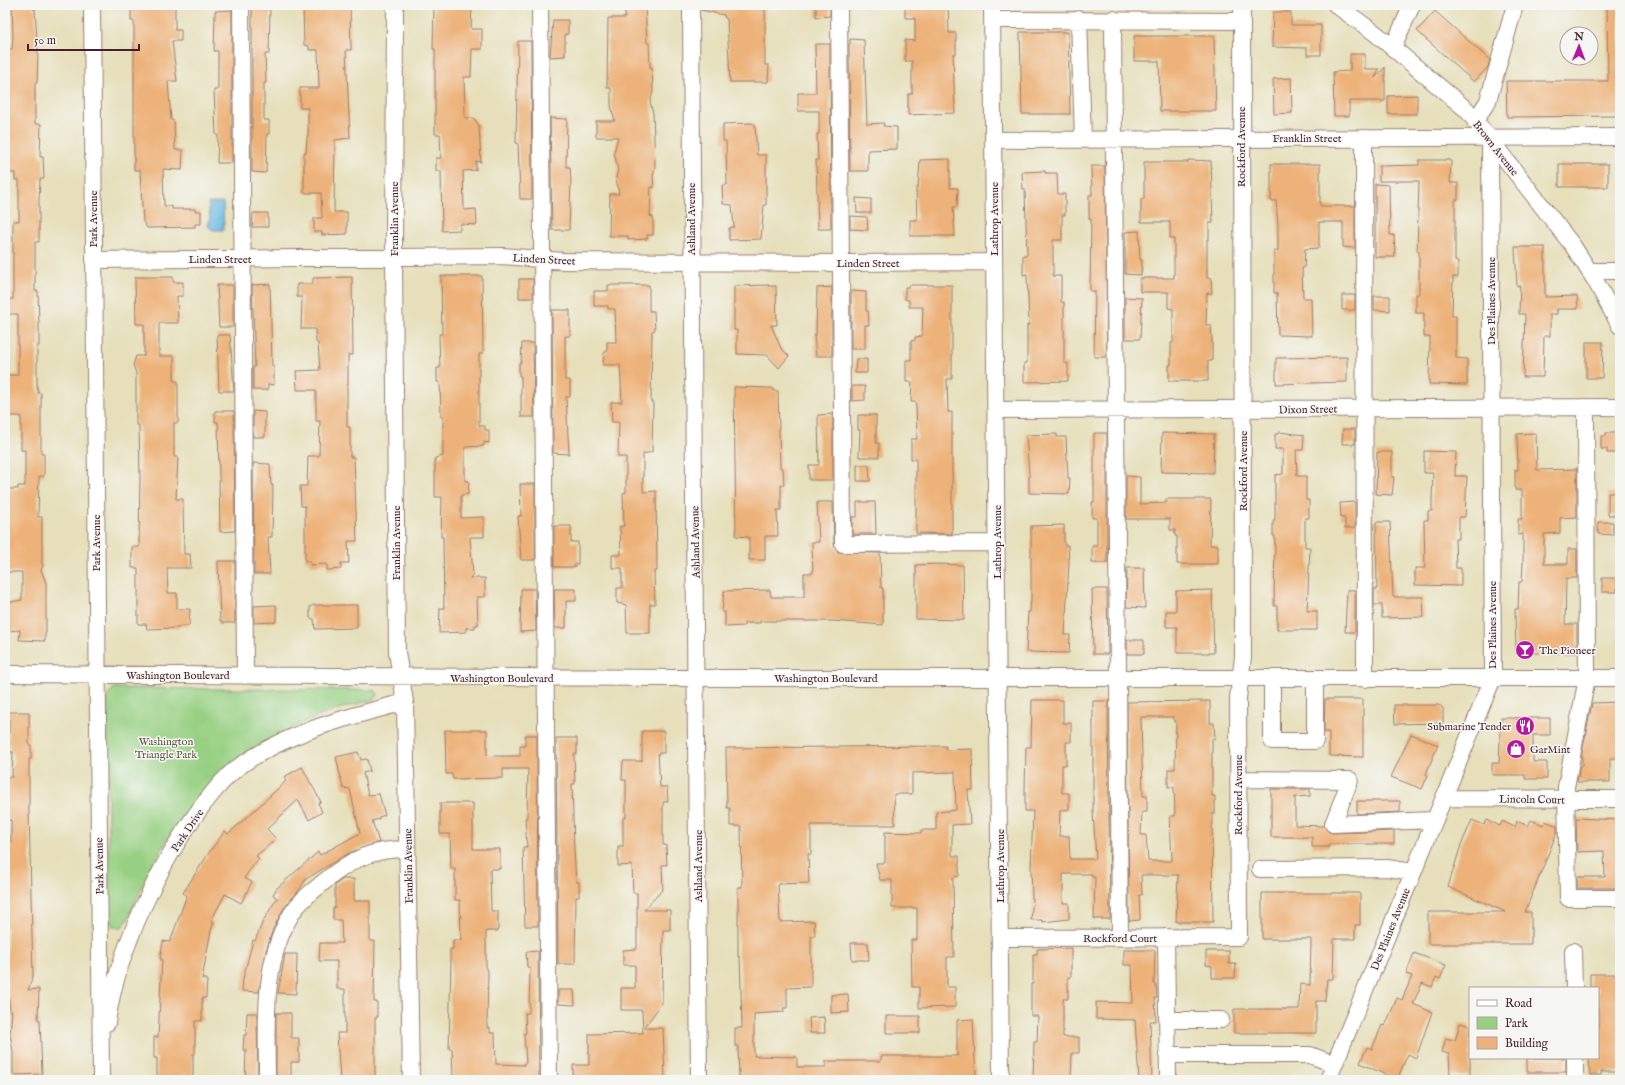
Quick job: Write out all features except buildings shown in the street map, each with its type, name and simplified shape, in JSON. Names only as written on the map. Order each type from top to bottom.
[{"type":"street","name":"Park Avenue","points":[[92,5],[101,1077]]},
{"type":"street","points":[[241,5],[244,259],[245,676]]},
{"type":"street","name":"Franklin Avenue","points":[[395,5],[394,258],[397,652],[405,702],[411,1080]]},
{"type":"street","points":[[540,5],[549,1080]]},
{"type":"street","name":"Ashland Avenue","points":[[691,5],[691,262],[697,678],[699,1080]]},
{"type":"street","points":[[839,5],[843,544],[997,542]]},
{"type":"street","name":"Brown Avenue","points":[[1336,5],[1393,47],[1467,110],[1557,224],[1589,271],[1620,326]]},
{"type":"street","points":[[1393,47],[1412,5]]},
{"type":"street","points":[[1475,121],[1488,101],[1515,5]]},
{"type":"street","points":[[992,12],[1079,19],[1113,19],[1242,13]]},
{"type":"street","name":"Lathrop Avenue","points":[[992,12],[997,410],[1001,1080]]},
{"type":"street","name":"Rockford Avenue","points":[[1239,937],[1238,698],[1243,657],[1242,13]]},
{"type":"street","points":[[1079,19],[1083,139]]},
{"type":"street","points":[[1113,19],[1115,139],[1116,679],[1120,937]]},
{"type":"street","name":"Franklin Street","points":[[993,140],[1620,137]]},
{"type":"street","points":[[1364,138],[1365,679]]},
{"type":"street","name":"Des Plaines Avenue","points":[[1328,1080],[1492,678],[1490,138]]},
{"type":"street","name":"Linden Street","points":[[94,260],[502,256],[543,260],[691,262],[994,262]]},
{"type":"street","points":[[1589,271],[1620,271]]},
{"type":"street","points":[[1586,407],[1586,678],[1566,787],[1568,898],[1620,898]]},
{"type":"street","name":"Dixon Street","points":[[997,410],[1620,407]]},
{"type":"street","name":"Washington Boulevard","points":[[5,674],[545,678],[1620,678]]},
{"type":"street","points":[[1272,679],[1272,741],[1315,741],[1315,679]]},
{"type":"street","name":"Park Drive","points":[[101,1077],[109,1012],[124,958],[159,874],[176,843],[217,788],[236,769],[263,752],[292,738],[359,714],[405,702]]},
{"type":"street","points":[[1238,779],[1350,780],[1333,824],[1434,820]]},
{"type":"street","name":"Lincoln Court","points":[[1444,798],[1620,799]]},
{"type":"street","points":[[267,1080],[267,1006],[269,978],[285,928],[293,912],[309,894],[339,869],[368,854],[387,849],[407,849]]},
{"type":"street","points":[[1260,869],[1387,868],[1413,872]]},
{"type":"street","points":[[1166,937],[1168,1080]]},
{"type":"street","name":"Rockford Court","points":[[1000,938],[1239,937]]},
{"type":"street","points":[[1573,951],[1574,987]]},
{"type":"street","points":[[1167,1020],[1221,1020]]},
{"type":"street","points":[[1167,1055],[1310,1055],[1334,1064]]},
{"type":"street","points":[[1575,1059],[1575,1080]]},
{"type":"green space","name":"Washington Triangle Park","points":[[114,688],[375,690],[378,695],[374,700],[316,717],[299,725],[250,755],[213,785],[188,810],[166,841],[145,880],[127,921],[122,927],[114,927],[109,920],[107,696]]},
{"type":"water","points":[[208,203],[223,203],[224,230],[213,230],[208,226],[210,219]]},
{"type":"place","name":"The Pioneer","points":[[1525,650]]},
{"type":"place","name":"Submarine Tender","points":[[1525,726]]},
{"type":"place","name":"GarMint","points":[[1516,749]]}]
